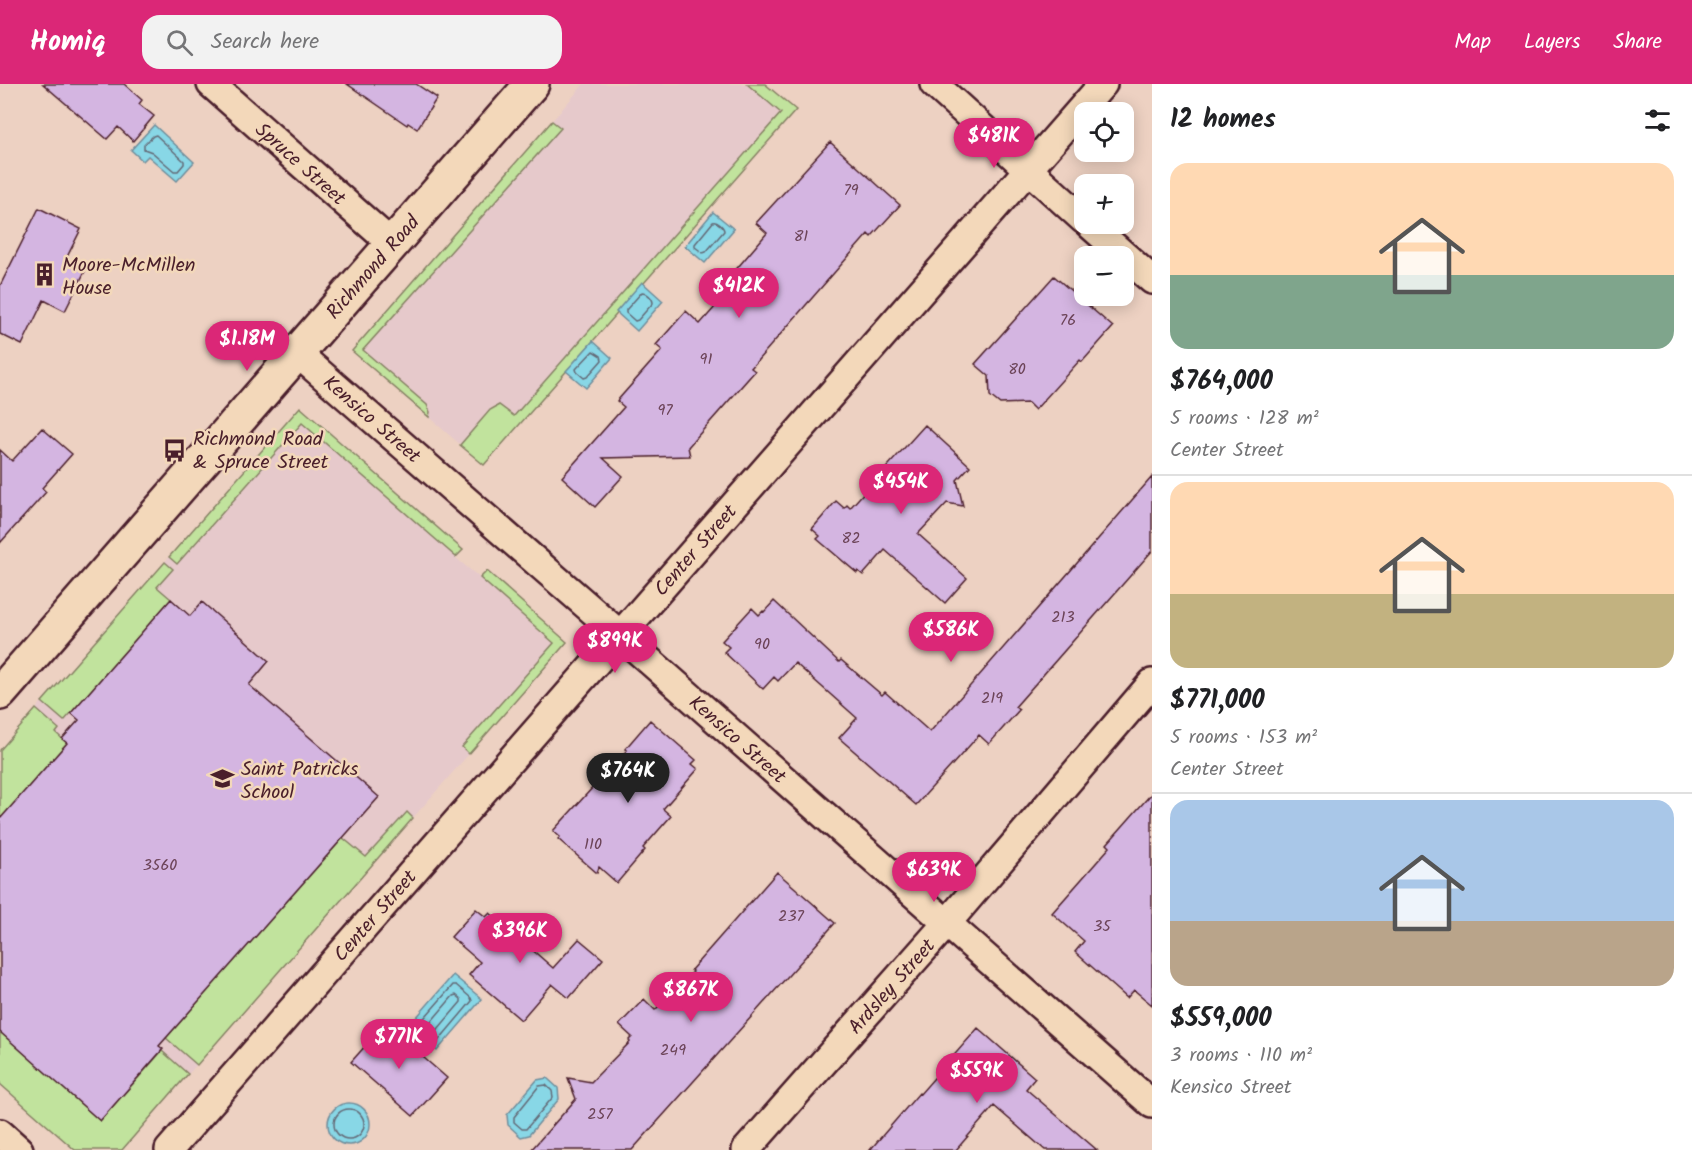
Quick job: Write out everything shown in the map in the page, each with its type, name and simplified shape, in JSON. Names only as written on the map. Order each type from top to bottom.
[{"type":"street","name":"Spruce Street","points":[[211,84],[392,244]]},
{"type":"street","name":"Richmond Road","points":[[0,693],[531,84]]},
{"type":"street","points":[[934,84],[1074,211]]},
{"type":"street","name":"Center Street","points":[[169,1150],[1103,84]]},
{"type":"street","points":[[1100,234],[1152,280]]},
{"type":"street","name":"Kensico Street","points":[[297,353],[1152,1104]]},
{"type":"street","name":"Ardsley Street","points":[[746,1150],[947,923],[1152,683]]},
{"type":"street","points":[[0,1133],[19,1150]]},
{"type":"shaded area","points":[[584,84],[765,84],[796,110],[484,465],[352,351]]},
{"type":"shaded area","name":"Saint Patricks School","points":[[300,407],[463,550],[456,558],[480,578],[487,571],[567,642],[122,1150],[75,1150],[0,1084],[0,750]]},
{"type":"green space","points":[[747,84],[765,84],[796,110],[484,465],[460,445],[490,410],[499,405],[514,416],[781,113]]},
{"type":"green space","points":[[552,121],[561,128],[363,350],[427,405],[430,412],[429,417],[352,351]]},
{"type":"green space","points":[[300,407],[463,550],[456,557],[302,423],[177,564],[169,557]]},
{"type":"green space","points":[[165,562],[173,569],[157,587],[171,599],[64,721],[42,702]]},
{"type":"green space","points":[[487,571],[567,642],[469,754],[462,747],[554,643],[480,578]]},
{"type":"green space","points":[[36,709],[59,729],[56,733],[67,743],[0,819],[0,750]]},
{"type":"green space","points":[[407,812],[413,818],[197,1065],[166,1038],[343,838],[366,857]]},
{"type":"green space","points":[[0,1032],[100,1121],[162,1051],[188,1074],[122,1150],[75,1150],[0,1084]]},
{"type":"water","points":[[154,125],[194,162],[177,181],[148,156],[143,161],[131,150]]},
{"type":"water","points":[[713,212],[734,229],[705,263],[685,246]]},
{"type":"water","points":[[642,282],[663,301],[637,331],[616,312]]},
{"type":"water","points":[[593,341],[612,358],[586,388],[566,371]]},
{"type":"water","points":[[453,975],[482,999],[437,1051],[409,1026]]},
{"type":"water","points":[[547,1078],[558,1088],[559,1099],[529,1135],[521,1137],[508,1125],[507,1115],[537,1080]]},
{"type":"water","points":[[349,1103],[364,1109],[370,1124],[364,1139],[349,1145],[334,1139],[328,1124],[334,1109]]},
{"type":"building","points":[[43,84],[124,84],[142,100],[139,104],[154,116],[133,141],[118,127],[107,139]]},
{"type":"building","points":[[347,84],[416,84],[437,98],[417,129],[408,123],[407,125]]},
{"type":"building","points":[[830,142],[900,205],[871,237],[868,234],[751,368],[755,371],[688,447],[690,456],[603,458],[623,476],[595,507],[562,477],[624,407],[617,401],[662,350],[656,345],[686,311],[700,324],[740,279],[733,273],[767,233],[756,223]]},
{"type":"building","name":"Moore-McMillen House","points":[[39,208],[81,229],[65,261],[85,271],[65,311],[44,300],[22,345],[0,334],[0,286]]},
{"type":"building","points":[[1054,276],[1074,293],[1074,306],[1089,306],[1113,327],[1035,410],[1028,403],[1000,404],[990,396],[989,376],[975,364]]},
{"type":"building","points":[[925,425],[970,466],[957,480],[963,506],[947,503],[918,534],[967,578],[945,603],[885,550],[863,575],[858,571],[857,573],[817,539],[820,536],[812,529],[836,501],[844,508],[847,505],[850,508]]},
{"type":"building","points":[[42,428],[72,454],[42,488],[46,492],[0,543],[0,450],[12,461]]},
{"type":"building","points":[[1152,477],[1152,551],[1015,707],[1019,710],[989,744],[979,735],[916,805],[839,738],[857,718],[795,663],[778,681],[774,677],[763,689],[724,652],[729,647],[722,641],[752,608],[759,615],[774,601],[839,662],[841,660],[882,695],[885,692],[930,732]]},
{"type":"building","points":[[171,599],[190,616],[202,602],[269,661],[249,685],[379,797],[159,1046],[163,1049],[100,1121],[0,1032],[0,819],[67,743],[62,739],[79,720],[71,713]]},
{"type":"building","points":[[650,720],[696,760],[692,764],[698,769],[663,809],[671,816],[617,883],[599,867],[597,873],[558,839],[560,837],[553,831],[627,750],[625,749]]},
{"type":"building","points":[[1152,793],[1152,1005],[1134,990],[1127,998],[1075,952],[1084,941],[1052,913],[1110,847],[1107,844]]},
{"type":"building","points":[[777,872],[835,923],[805,957],[632,1150],[531,1150],[576,1099],[568,1078],[591,1082],[630,1042],[632,1037],[619,1025],[644,999],[655,1010],[693,972],[691,970]]},
{"type":"building","points":[[476,909],[486,917],[490,913],[553,968],[579,939],[603,959],[569,998],[552,984],[521,1020],[469,975],[480,962],[451,937]]},
{"type":"building","points":[[385,1024],[447,1078],[413,1116],[351,1062]]},
{"type":"building","points":[[978,1028],[1035,1078],[1026,1089],[1097,1150],[1045,1150],[994,1106],[956,1150],[870,1150]]},
{"type":"place","name":"Moore-McMillen House","points":[[44,275]]},
{"type":"place","name":"Richmond Road & Spruce Street","points":[[175,450]]},
{"type":"place","name":"Saint Patricks School","points":[[223,779]]}]
